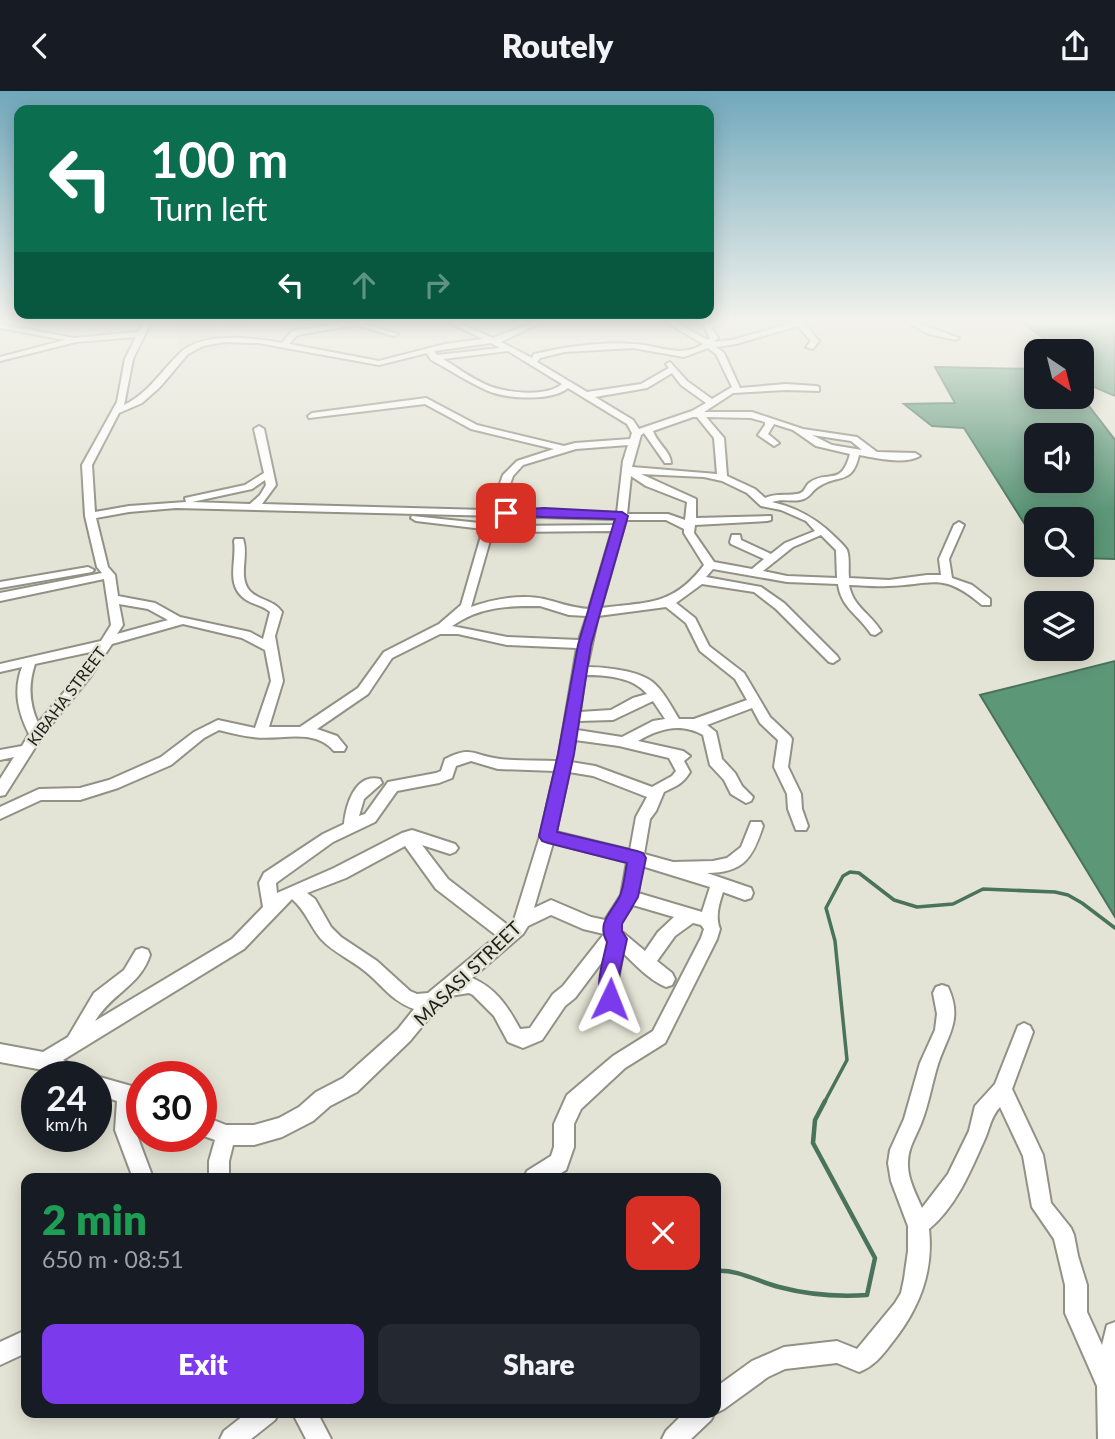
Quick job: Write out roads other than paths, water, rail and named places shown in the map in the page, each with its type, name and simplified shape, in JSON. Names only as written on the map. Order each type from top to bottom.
[{"type":"street","name":"KIBAHA STREET","points":[[0,791],[36,734],[86,674],[117,625],[114,599],[90,516],[87,465],[121,402],[124,385]]},
{"type":"street","points":[[115,412],[139,401],[155,385]]},
{"type":"street","points":[[482,385],[489,389],[518,395],[548,395],[567,385]]},
{"type":"street","points":[[569,385],[634,434]]},
{"type":"street","points":[[584,395],[616,393],[645,385]]},
{"type":"street","points":[[688,385],[711,402]]},
{"type":"street","points":[[734,391],[735,385]]},
{"type":"street","points":[[441,628],[466,606],[474,582],[487,518],[502,495],[508,475],[516,465],[564,449],[634,434],[697,414],[711,402],[734,391],[786,387],[816,389]]},
{"type":"street","points":[[312,416],[426,401],[474,428],[564,449]]},
{"type":"street","points":[[697,414],[737,414],[769,419],[804,431],[857,440],[875,455]]},
{"type":"street","points":[[697,414],[719,438],[723,478]]},
{"type":"street","points":[[769,419],[770,425],[763,436],[774,443]]},
{"type":"street","points":[[251,508],[269,490],[271,484],[259,429]]},
{"type":"street","points":[[652,429],[652,443],[668,461]]},
{"type":"street","points":[[804,431],[824,447],[875,455],[915,456]]},
{"type":"street","name":"MASASI STREET","points":[[217,1131],[226,1135],[254,1135],[282,1127],[342,1091],[404,1035],[432,1002],[509,936],[522,921],[548,836],[586,641],[621,520],[634,434]]},
{"type":"street","points":[[763,503],[776,497],[799,497],[807,494],[813,485],[844,475],[851,469],[855,453]]},
{"type":"street","points":[[629,469],[704,474],[723,478],[751,491],[763,503],[767,518],[777,527]]},
{"type":"street","points":[[629,469],[648,484],[690,500],[690,538],[710,565]]},
{"type":"street","points":[[90,516],[167,505],[248,487],[268,475]]},
{"type":"street","points":[[763,503],[810,519],[814,526],[841,549],[842,580],[851,606],[870,622],[875,631]]},
{"type":"street","points":[[167,505],[402,511],[419,519],[621,520],[668,516],[689,520],[767,518]]},
{"type":"street","points":[[947,580],[944,559],[959,524]]},
{"type":"street","points":[[754,573],[769,564],[789,545],[823,531]]},
{"type":"street","points":[[239,541],[241,550],[237,570],[244,591],[252,598],[268,603],[276,612],[269,636],[277,681],[260,732]]},
{"type":"street","points":[[303,732],[363,691],[388,655],[441,628],[458,616],[493,603],[541,602],[569,611],[594,613],[668,603],[701,580],[710,565],[736,552],[773,558]]},
{"type":"street","points":[[736,552],[754,573],[788,579],[895,583],[927,578],[947,580],[968,587],[986,602]]},
{"type":"street","points":[[0,585],[106,571]]},
{"type":"street","points":[[0,597],[106,571]]},
{"type":"street","points":[[701,580],[757,589],[780,606],[833,659]]},
{"type":"street","points":[[114,599],[151,607],[179,621]]},
{"type":"street","points":[[668,603],[691,621],[701,645],[740,676],[765,720],[786,742],[781,767],[794,794],[795,809],[801,826]]},
{"type":"street","points":[[0,668],[179,621],[190,621],[220,631],[246,635],[271,648]]},
{"type":"street","points":[[441,628],[458,628],[504,641],[586,641]]},
{"type":"street","points":[[30,662],[23,680],[22,699],[36,734]]},
{"type":"street","points":[[580,671],[605,671],[640,680],[664,705],[674,723]]},
{"type":"street","points":[[571,725],[614,715],[638,701],[654,696]]},
{"type":"street","points":[[624,742],[653,726],[695,724],[755,702]]},
{"type":"street","points":[[695,724],[709,732],[715,761],[730,777],[736,789],[746,797]]},
{"type":"street","points":[[571,725],[679,756],[682,769],[681,777],[658,788],[649,811],[643,817],[629,897],[613,921],[608,980],[611,995],[606,1005]]},
{"type":"street","points":[[0,813],[39,795],[80,794],[113,784],[166,761],[215,726],[260,732],[303,732],[332,739],[339,747]]},
{"type":"street","points":[[0,755],[26,750]]},
{"type":"street","points":[[271,907],[267,883],[270,878],[319,844],[370,818],[393,786],[439,778],[447,774],[453,760],[462,757],[479,757],[498,764],[562,766],[596,771],[656,794]]},
{"type":"street","points":[[351,828],[358,793],[375,783]]},
{"type":"street","points":[[671,868],[731,863],[747,851],[756,826]]},
{"type":"street","points":[[0,1053],[45,1061],[238,944],[271,907],[294,891],[340,873],[407,837],[416,836],[450,848]]},
{"type":"street","points":[[548,836],[637,858],[745,893]]},
{"type":"street","points":[[407,837],[442,884],[509,936]]},
{"type":"street","points":[[542,1173],[559,1163],[564,1147],[564,1124],[573,1102],[599,1077],[629,1054],[653,1041],[663,1031],[709,939],[712,929],[709,923],[711,903],[719,866]]},
{"type":"street","points":[[294,891],[309,904],[318,922],[335,942],[371,966],[404,997],[417,1002],[432,1002]]},
{"type":"street","points":[[629,897],[709,923]]},
{"type":"street","points":[[522,921],[551,907],[614,934],[646,965],[666,979]]},
{"type":"street","points":[[646,965],[658,944],[667,937],[674,925],[689,917]]},
{"type":"street","points":[[447,990],[470,985],[479,989],[500,1010],[514,1036],[529,1037],[542,1029],[559,1000],[569,992],[614,934]]},
{"type":"street","points":[[74,1045],[92,1009],[106,993],[131,976],[137,969],[142,954]]},
{"type":"street","points":[[721,1397],[760,1369],[784,1358],[837,1352],[859,1361],[869,1356],[904,1310],[911,1294],[918,1225],[901,1181],[898,1158],[914,1117],[930,1061],[945,1033],[946,1006],[942,993]]},
{"type":"street","points":[[918,1225],[930,1215],[956,1181],[978,1133],[982,1114],[1002,1090],[1024,1032]]},
{"type":"street","points":[[1002,1090],[1033,1155],[1042,1207],[1063,1235],[1076,1285],[1076,1313],[1109,1385]]},
{"type":"street","points":[[126,1110],[123,1114],[123,1129],[126,1136]]},
{"type":"street","points":[[219,1173],[219,1161],[226,1135]]},
{"type":"street","points":[[132,1152],[141,1173]]},
{"type":"street","points":[[1110,1439],[1109,1385],[1115,1333]]},
{"type":"street","points":[[0,1354],[21,1344]]},
{"type":"street","points":[[233,1439],[259,1418]]},
{"type":"street","points":[[307,1418],[319,1439]]},
{"type":"street","points":[[674,1439],[697,1418]]},
{"type":"waterway","points":[[824,1103],[847,1060],[835,941],[826,908],[843,876],[850,872],[859,873],[894,900],[917,907],[953,904],[983,889],[1055,892],[1068,895],[1082,903],[1115,928]]},
{"type":"waterway","points":[[721,1271],[801,1292],[867,1295],[875,1258],[813,1143],[815,1120],[825,1101]]}]
